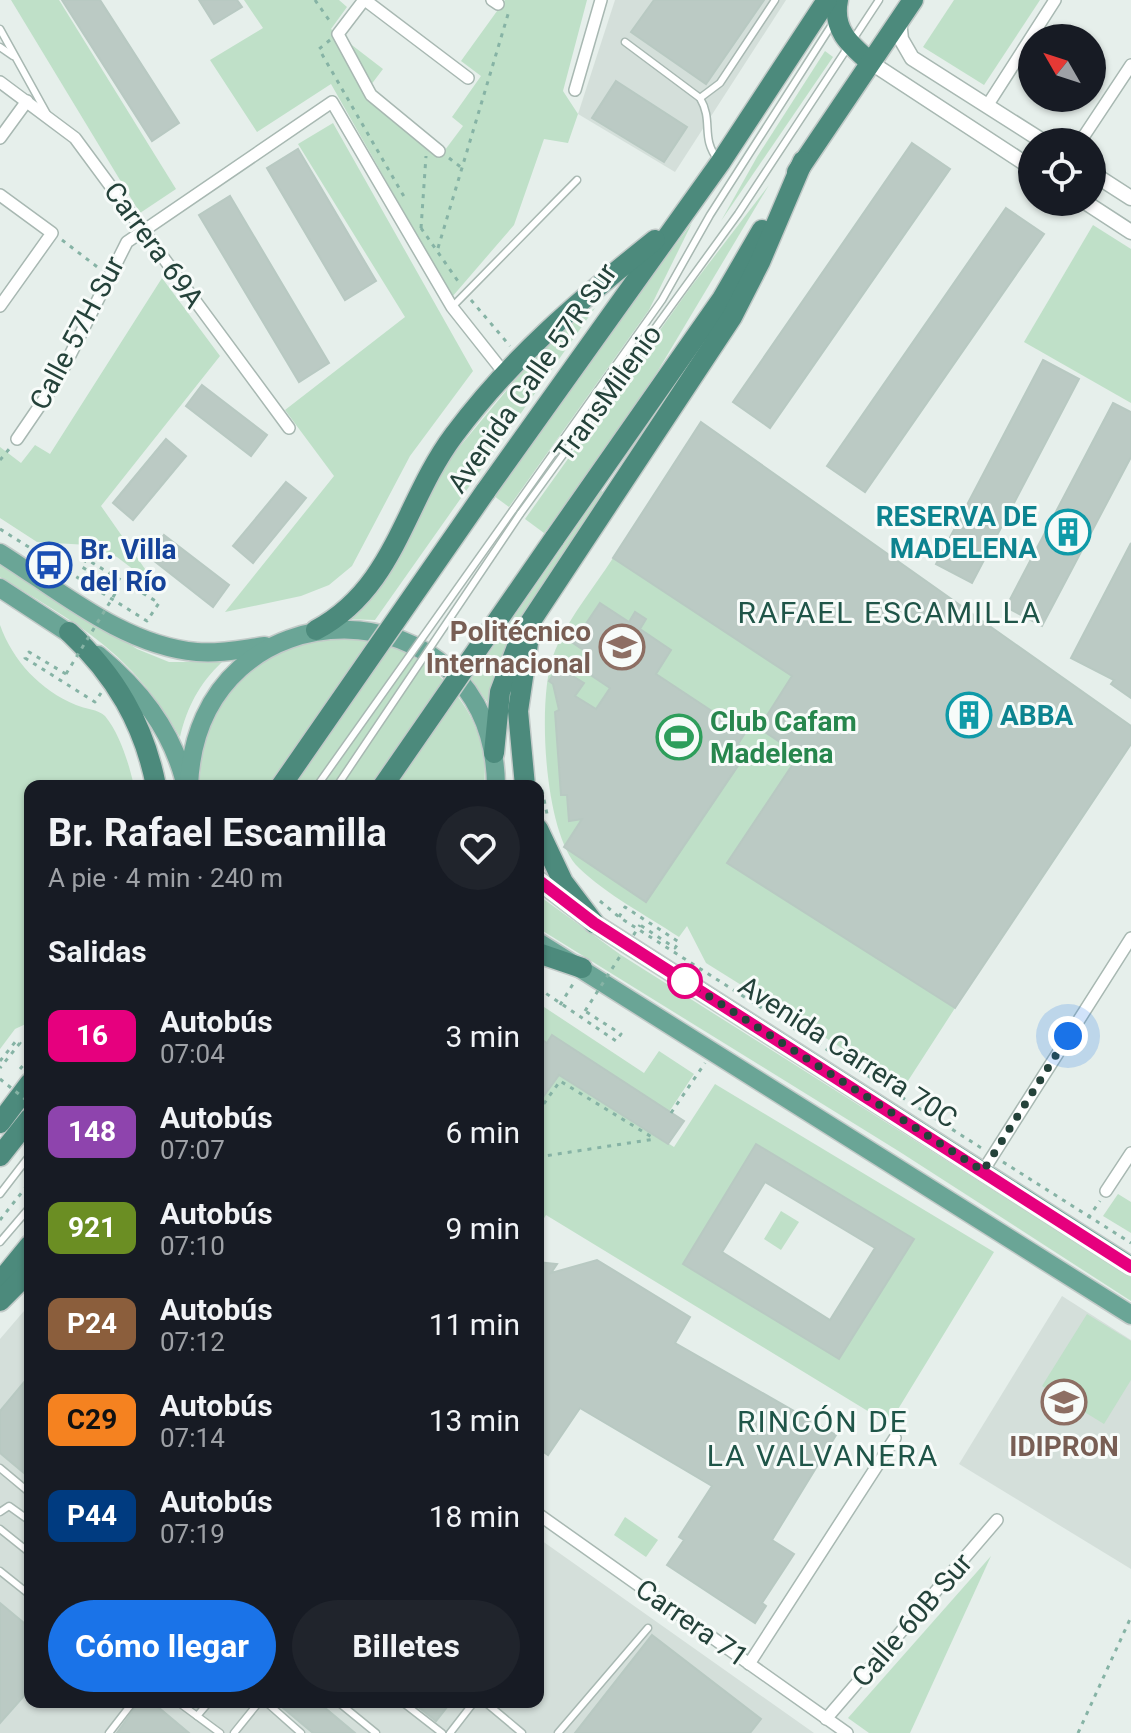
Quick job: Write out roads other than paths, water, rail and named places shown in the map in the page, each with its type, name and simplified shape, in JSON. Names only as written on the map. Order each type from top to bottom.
[{"type":"highway","points":[[387,780],[722,299],[803,161],[913,0]]},
{"type":"highway","points":[[837,5],[850,45],[870,62]]},
{"type":"highway","name":"Avenida Calle 57R Sur","points":[[285,780],[674,225],[837,5]]},
{"type":"highway","points":[[494,753],[497,711],[506,671],[545,615],[732,317],[760,262],[803,161]]},
{"type":"highway","points":[[316,630],[343,616],[371,586],[440,454],[505,374],[557,319],[674,225]]},
{"type":"highway","points":[[531,780],[518,736],[520,685],[545,615]]},
{"type":"highway","points":[[69,632],[92,653],[127,702],[150,756],[155,780]]},
{"type":"highway","points":[[544,827],[563,882],[594,923]]},
{"type":"highway","points":[[544,956],[578,975]]},
{"type":"highway","points":[[0,1123],[24,1091]]},
{"type":"highway","points":[[0,1156],[24,1126]]},
{"type":"highway","points":[[0,1282],[24,1252]]},
{"type":"highway","points":[[0,1301],[24,1277]]},
{"type":"main road","points":[[0,553],[112,623],[155,643],[195,652],[220,653],[271,645],[316,630],[346,627],[376,631],[404,640],[431,655],[453,674],[472,698],[486,724],[494,753],[496,780]]},
{"type":"main road","points":[[0,588],[69,632],[126,678],[169,737],[185,780]]},
{"type":"main road","points":[[188,780],[199,724],[217,692],[241,665],[271,645]]},
{"type":"main road","name":"Avenida Carrera 70C","points":[[544,885],[594,923],[1084,1225],[1131,1266]]},
{"type":"main road","points":[[544,947],[578,975],[1131,1315]]},
{"type":"street","points":[[439,151],[371,95],[338,34],[364,0],[468,78]]},
{"type":"street","points":[[575,90],[601,0]]},
{"type":"street","points":[[987,106],[1055,0]]},
{"type":"street","points":[[899,21],[901,39],[912,58],[1022,128]]},
{"type":"street","points":[[870,62],[1018,159]]},
{"type":"street","points":[[1089,128],[1131,65]]},
{"type":"street","name":"Carrera 69A","points":[[0,82],[75,138],[141,232],[289,428]]},
{"type":"street","points":[[0,138],[27,101]]},
{"type":"street","name":"Calle 57H Sur","points":[[17,439],[58,379],[127,242],[332,102],[452,307]]},
{"type":"street","points":[[1106,182],[1131,198]]},
{"type":"street","points":[[0,195],[52,233],[1,304]]},
{"type":"street","points":[[1106,216],[1131,232]]},
{"type":"street","points":[[452,307],[505,374]]},
{"type":"street","points":[[988,1164],[1131,938]]},
{"type":"street","points":[[1106,1191],[1131,1153]]},
{"type":"street","points":[[749,1664],[895,1438]]},
{"type":"street","name":"Carrera 71","points":[[544,1518],[847,1733]]},
{"type":"street","name":"Calle 60B Sur","points":[[826,1719],[997,1520]]},
{"type":"lane","points":[[700,98],[720,83],[775,0]]},
{"type":"lane","name":"TransMilenio","points":[[341,780],[520,514],[738,214],[879,0]]},
{"type":"lane","name":"TransMilenio","points":[[321,780],[662,300],[837,5]]},
{"type":"lane","points":[[0,29],[48,115]]},
{"type":"lane","points":[[625,42],[700,98],[707,110],[708,147],[720,163]]},
{"type":"lane","points":[[0,47],[16,59]]},
{"type":"lane","points":[[452,307],[577,180]]},
{"type":"lane","points":[[0,1194],[24,1163]]},
{"type":"lane","points":[[0,1242],[24,1214]]},
{"type":"lane","points":[[0,1468],[24,1488]]},
{"type":"lane","points":[[0,1512],[9,1506],[24,1517]]},
{"type":"lane","points":[[0,1529],[24,1548]]},
{"type":"lane","points":[[0,1571],[24,1590]]},
{"type":"lane","points":[[558,1733],[648,1628]]},
{"type":"lane","points":[[109,1733],[128,1708]]},
{"type":"lane","points":[[186,1708],[220,1733]]},
{"type":"lane","points":[[197,1716],[204,1708]]},
{"type":"lane","points":[[234,1733],[254,1708]]},
{"type":"lane","points":[[273,1708],[301,1733]]},
{"type":"lane","points":[[345,1708],[376,1733]]},
{"type":"lane","points":[[410,1708],[442,1733]]},
{"type":"lane","points":[[450,1733],[469,1708]]},
{"type":"lane","points":[[492,1708],[522,1733]]},
{"type":"place","name":"RESERVA DE MADELENA","points":[[1068,532]]},
{"type":"place","name":"Br. Villa del Río","points":[[49,565]]},
{"type":"place","name":"Politécnico Internacional","points":[[622,647]]},
{"type":"place","name":"ABBA","points":[[969,715]]},
{"type":"place","name":"Club Cafam Madelena","points":[[679,737]]},
{"type":"place","name":"IDIPRON","points":[[1064,1402]]},
{"type":"district","name":"RAFAEL ESCAMILLA","points":[[890,612]]},
{"type":"district","name":"RINCÓN DE LA VALVANERA","points":[[823,1438]]}]
